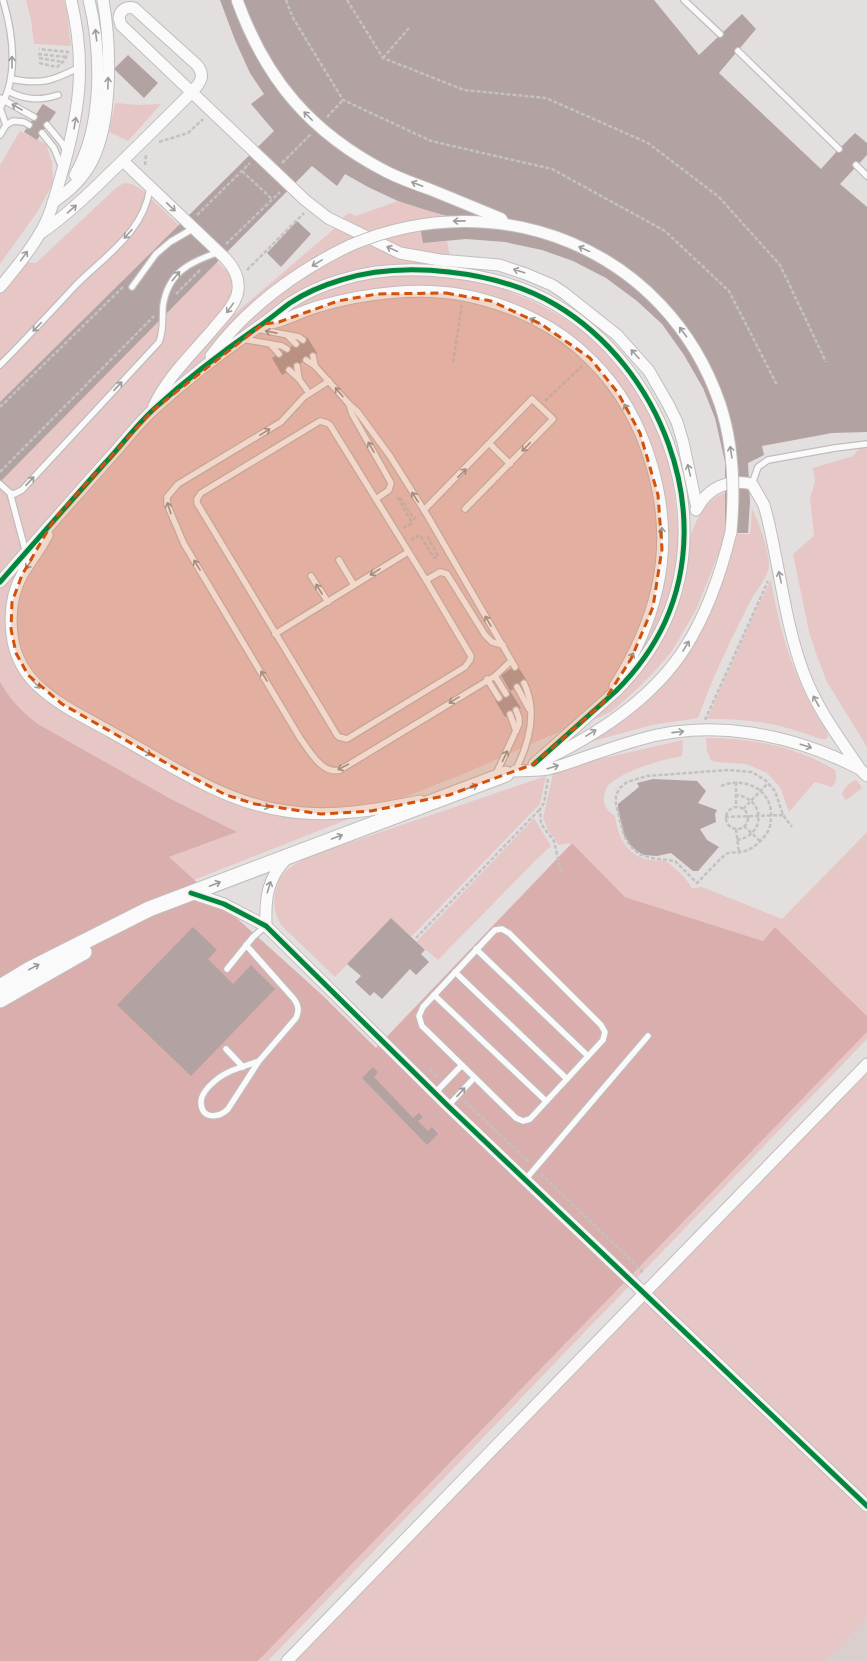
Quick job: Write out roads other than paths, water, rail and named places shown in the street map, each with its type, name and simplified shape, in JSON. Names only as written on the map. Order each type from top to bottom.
[{"type":"main road","points":[[0,986],[36,966],[149,909],[505,774]]},
{"type":"main road","points":[[0,1000],[130,926],[149,909]]},
{"type":"street","points":[[0,287],[22,260],[41,232],[53,202],[68,155],[78,108],[80,67],[78,39],[71,0]]},
{"type":"street","points":[[53,202],[64,191],[82,164],[91,135],[95,108],[97,61],[96,36],[89,0]]},
{"type":"street","points":[[53,202],[65,194],[83,174],[91,163],[101,138],[107,95],[108,60],[102,0]]},
{"type":"street","points":[[237,0],[246,24],[270,70],[285,91],[307,116],[321,129],[343,146],[388,173],[518,226],[564,239],[613,265],[653,297],[686,336],[711,381],[720,405],[728,438],[734,481],[731,532],[718,580],[708,604],[684,649],[669,669],[633,705],[612,720],[564,749],[534,764],[505,774]]},
{"type":"street","points":[[41,232],[75,207],[192,92],[201,82],[202,78],[200,68],[134,8],[127,7],[119,15],[118,18],[121,25],[192,92],[208,108],[311,205],[328,218],[400,253],[468,274],[510,284],[534,294],[556,305],[607,344],[630,372],[646,396],[656,415],[672,456],[681,491],[684,520],[680,571],[666,621],[639,666],[603,703],[534,764]]},
{"type":"street","points":[[123,160],[219,252],[231,265],[238,279],[237,295],[229,310],[166,386],[153,410]]},
{"type":"street","points":[[202,369],[229,335],[260,304],[312,265],[351,244],[392,230],[439,221],[479,221],[518,226]]},
{"type":"street","points":[[0,582],[55,518],[153,410],[202,369],[282,309],[299,298],[343,279],[369,273],[439,265],[499,266],[513,269],[539,279],[564,293],[617,335],[645,365],[660,387],[679,429],[697,508]]},
{"type":"street","points":[[260,326],[279,322],[308,310],[338,301],[377,294],[416,292],[463,295],[491,302],[524,314],[560,336],[590,358],[609,380],[622,399],[640,433],[650,460],[658,495],[662,529],[661,568],[658,588],[651,613],[625,670],[603,703]]},
{"type":"street","points":[[556,305],[564,293]]},
{"type":"street","points":[[684,520],[697,508],[708,494],[724,484],[739,482],[752,484],[764,505],[767,516],[792,634],[804,675],[823,712],[863,773]]},
{"type":"street","points":[[55,518],[43,543],[22,575],[12,602],[11,615],[13,641],[16,652],[28,675],[50,696],[175,768],[226,795],[255,804],[285,811],[321,814],[371,811],[449,795]]},
{"type":"street","points":[[505,774],[549,769],[640,739],[702,730],[724,730],[781,738],[815,748],[835,756],[863,773]]},
{"type":"street","points":[[266,926],[266,897],[271,881],[279,867],[290,855]]},
{"type":"street","points":[[191,893],[224,904],[266,926],[448,1106],[867,1506]]},
{"type":"street","points":[[287,1661],[867,1064]]},
{"type":"lane","points":[[3,0],[10,30],[11,79],[8,91],[2,99],[0,108],[6,126]]},
{"type":"lane","points":[[684,0],[720,34]]},
{"type":"lane","points":[[738,51],[838,148]]},
{"type":"lane","points":[[11,79],[33,83],[43,82],[80,67]]},
{"type":"lane","points":[[8,91],[18,96],[38,100],[58,95]]},
{"type":"lane","points":[[2,99],[34,117]]},
{"type":"lane","points":[[0,135],[9,122],[17,120],[29,125]]},
{"type":"lane","points":[[47,125],[62,143],[68,155]]},
{"type":"lane","points":[[42,133],[54,148],[63,170]]},
{"type":"lane","points":[[856,165],[867,176]]},
{"type":"lane","points":[[0,366],[79,283],[105,259],[136,225],[144,211],[150,187]]},
{"type":"lane","points":[[132,287],[156,254],[170,242],[194,228]]},
{"type":"lane","points":[[10,493],[14,494],[22,490],[159,342],[164,328],[163,307],[165,296],[176,275],[195,260],[219,252]]},
{"type":"lane","points":[[260,326],[300,337],[303,340]]},
{"type":"lane","points":[[286,334],[296,344]]},
{"type":"lane","points":[[242,338],[270,343],[287,349]]},
{"type":"lane","points":[[270,343],[279,354]]},
{"type":"lane","points":[[313,356],[315,366]]},
{"type":"lane","points":[[306,360],[315,366],[357,411],[378,440],[424,510],[515,667]]},
{"type":"lane","points":[[297,366],[300,380]]},
{"type":"lane","points":[[289,370],[300,380],[309,393]]},
{"type":"lane","points":[[329,380],[309,393],[281,422],[178,484],[171,491],[166,501],[184,544],[300,738],[323,766],[330,770],[338,770],[495,676],[506,669],[511,661]]},
{"type":"lane","points":[[424,510],[490,444],[532,399],[553,420],[465,509]]},
{"type":"lane","points":[[349,404],[352,414],[391,483],[389,490],[376,499]]},
{"type":"lane","points":[[320,421],[327,423],[330,426],[408,552],[469,652],[470,660],[465,667],[347,739],[339,737],[198,506],[197,499],[198,496],[320,421]]},
{"type":"lane","points":[[490,444],[510,464]]},
{"type":"lane","points":[[752,484],[758,467],[768,460],[867,444]]},
{"type":"lane","points":[[0,484],[10,493],[26,553]]},
{"type":"lane","points":[[275,634],[408,552]]},
{"type":"lane","points":[[339,560],[354,585]]},
{"type":"lane","points":[[426,580],[440,572],[447,574],[485,635],[492,642],[503,645]]},
{"type":"lane","points":[[311,576],[328,602]]},
{"type":"lane","points":[[495,676],[506,694]]},
{"type":"lane","points":[[488,680],[499,698]]},
{"type":"lane","points":[[505,774],[528,741],[530,711],[529,696],[524,683]]},
{"type":"lane","points":[[517,687],[530,711]]},
{"type":"lane","points":[[505,774],[520,721],[516,710]]},
{"type":"lane","points":[[510,714],[515,723],[516,733]]},
{"type":"lane","points":[[227,969],[246,945],[266,926]]},
{"type":"lane","points":[[502,929],[509,933],[604,1028],[605,1032],[603,1040],[527,1121],[519,1120],[474,1078],[420,1022],[420,1011],[455,972],[495,930],[502,929]]},
{"type":"lane","points":[[246,945],[294,999],[298,1008],[296,1018],[259,1061],[228,1109],[223,1114],[216,1117],[209,1115],[203,1110],[201,1102],[206,1091],[217,1079],[226,1073],[259,1061]]},
{"type":"lane","points":[[476,949],[588,1056]]},
{"type":"lane","points":[[455,972],[567,1080]]},
{"type":"lane","points":[[434,995],[546,1101]]},
{"type":"lane","points":[[525,1180],[648,1036]]},
{"type":"lane","points":[[226,1049],[243,1067]]},
{"type":"lane","points":[[435,1093],[462,1066]]},
{"type":"lane","points":[[448,1106],[474,1078]]}]
